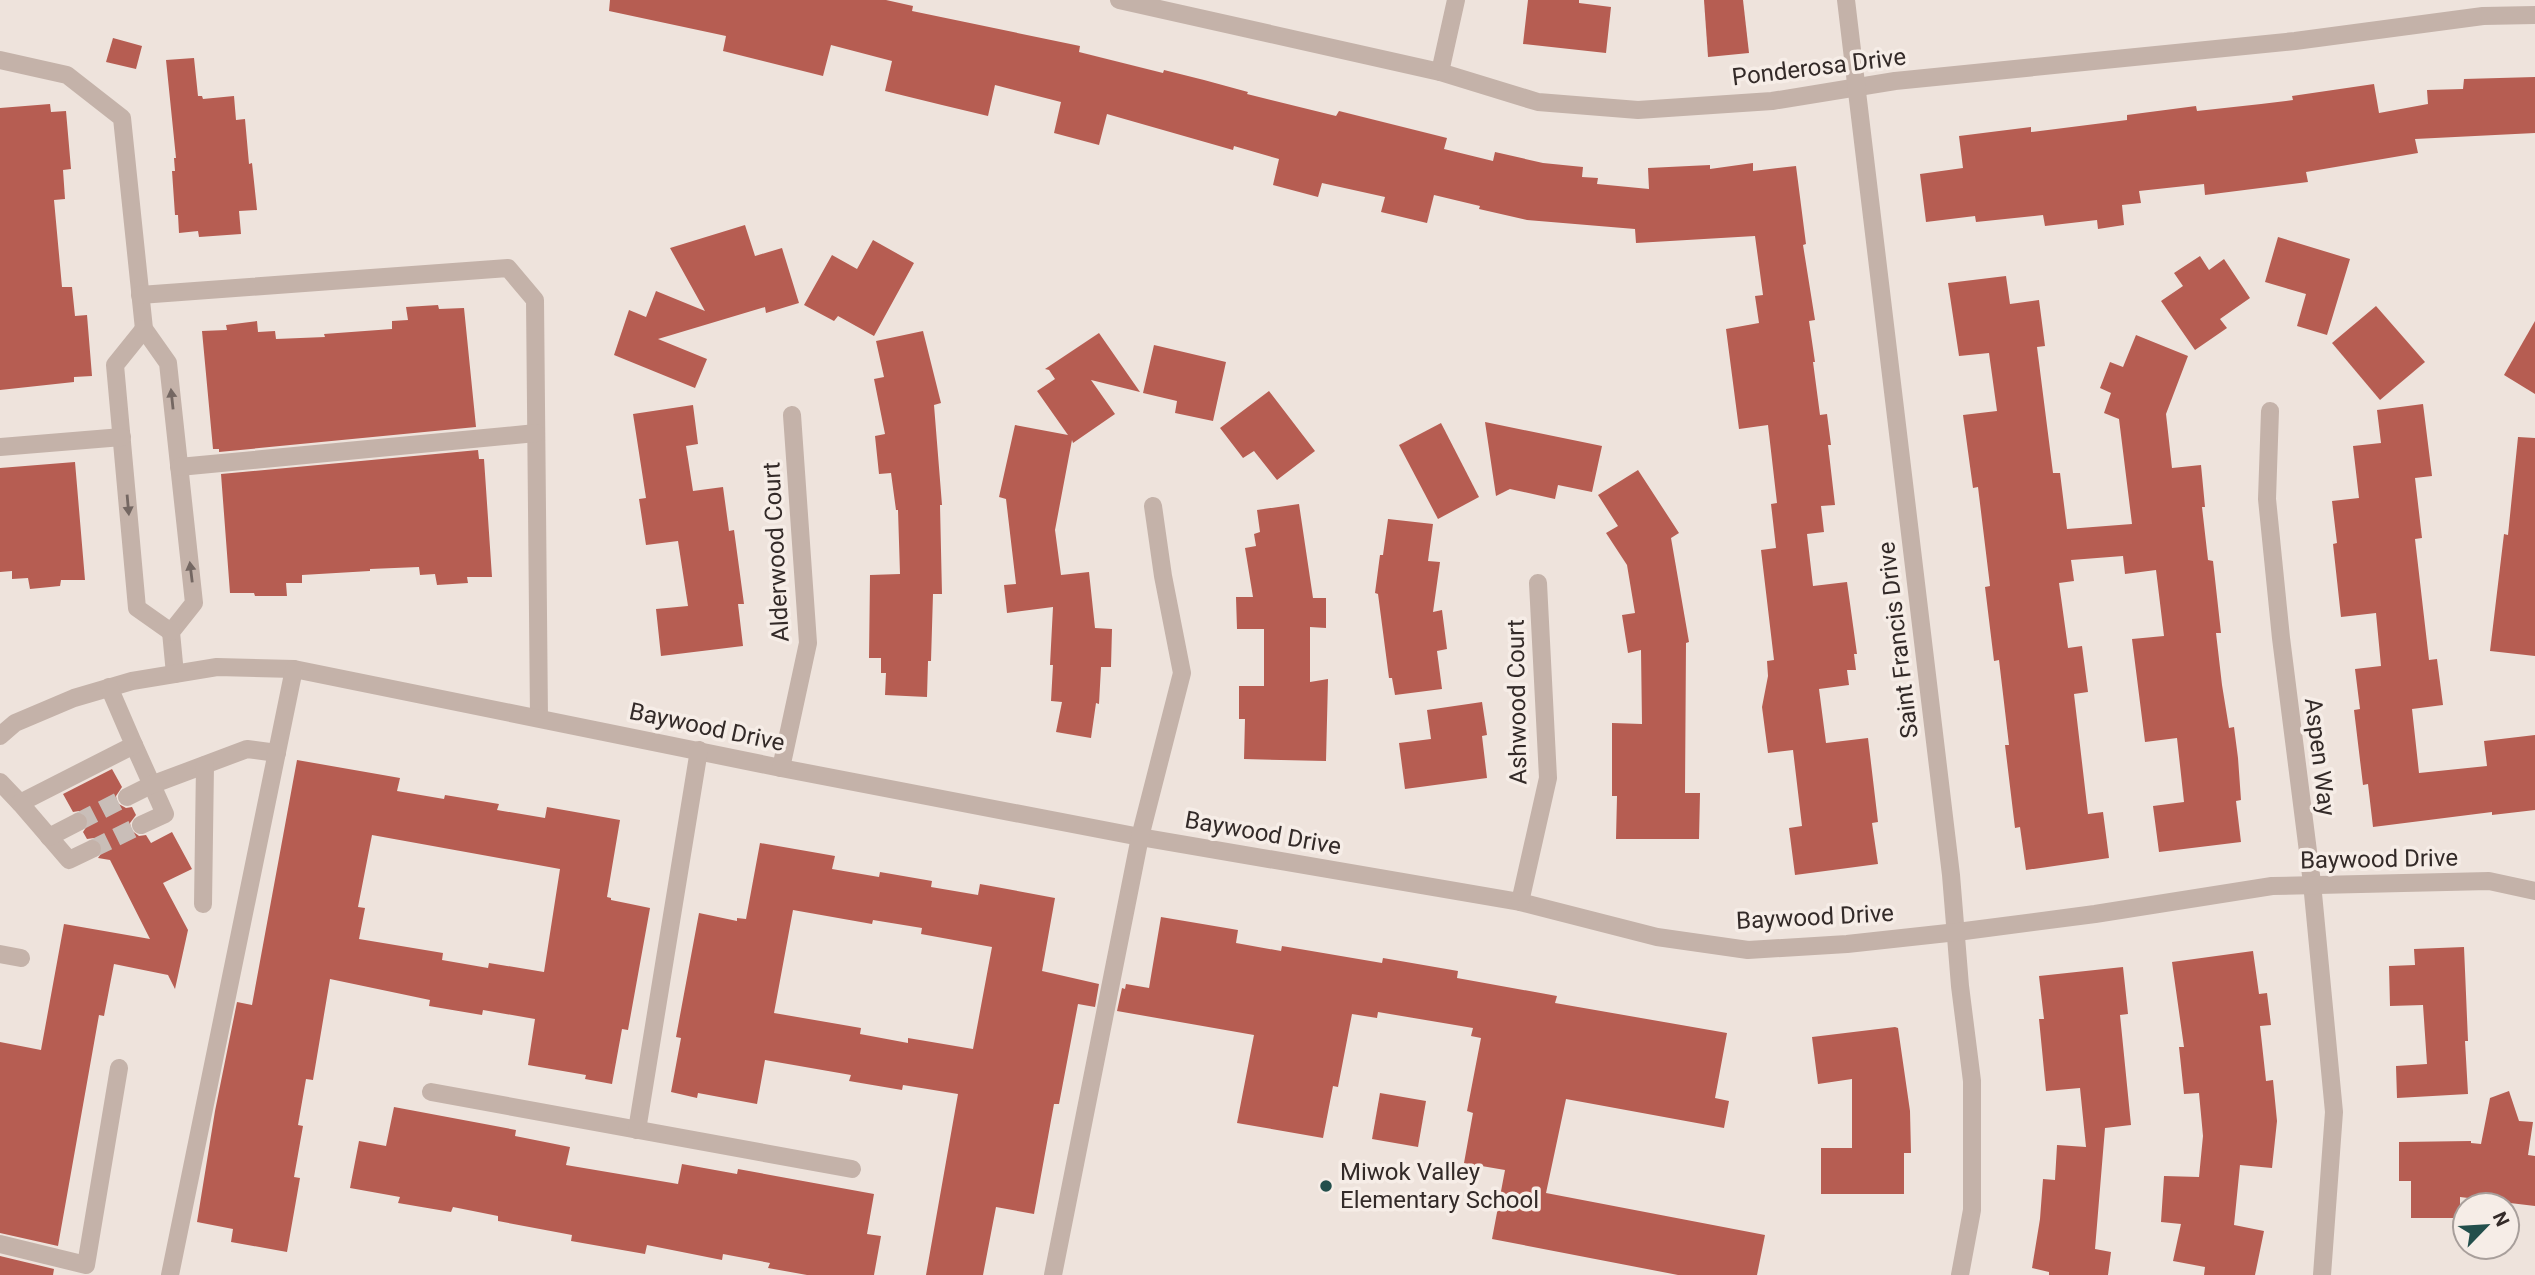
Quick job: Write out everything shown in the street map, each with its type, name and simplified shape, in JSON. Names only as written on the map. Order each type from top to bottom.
[{"type":"street","name":"Ponderosa Drive","points":[[1119,0],[1440,72],[1538,102],[1638,110],[1772,101],[1895,81],[2295,41],[2483,16],[2535,15]]},
{"type":"street","points":[[1440,72],[1456,0]]},
{"type":"street","name":"Saint Francis Drive","points":[[1846,0],[1972,1081],[1972,1210],[1960,1275]]},
{"type":"street","points":[[0,60],[67,75],[122,118],[144,329],[168,363],[194,603],[171,632],[175,674]]},
{"type":"street","points":[[140,295],[508,268],[535,300],[539,718]]},
{"type":"street","points":[[144,329],[115,365],[137,608],[171,632]]},
{"type":"street","name":"Aspen Way","points":[[2270,411],[2267,499],[2281,638],[2312,883],[2334,1112],[2322,1275]]},
{"type":"street","name":"Alderwood Court","points":[[781,768],[808,643],[792,415]]},
{"type":"street","points":[[178,467],[536,433]]},
{"type":"street","points":[[0,447],[122,437]]},
{"type":"street","points":[[1053,1275],[1140,837],[1182,673],[1163,576],[1153,506]]},
{"type":"street","name":"Ashwood Court","points":[[1520,902],[1548,778],[1538,583]]},
{"type":"street","name":"Baywood Drive","points":[[0,736],[15,723],[74,698],[132,681],[217,667],[294,669],[781,768],[1140,837],[1520,902],[1657,937],[1748,950],[1847,944],[1956,932],[2095,914],[2272,886],[2312,883],[2489,881],[2535,891]]},
{"type":"street","points":[[170,1275],[294,669]]},
{"type":"street","points":[[109,687],[164,814],[141,825]]},
{"type":"street","points":[[20,803],[134,745]]},
{"type":"street","points":[[127,797],[151,785],[247,749],[277,753]]},
{"type":"street","points":[[637,1130],[699,750]]},
{"type":"street","points":[[203,904],[205,765]]},
{"type":"street","points":[[0,782],[69,860],[92,849]]},
{"type":"street","points":[[49,836],[78,822]]},
{"type":"street","points":[[0,954],[21,958]]},
{"type":"street","points":[[0,1244],[86,1265],[119,1068]]},
{"type":"street","points":[[431,1093],[852,1169]]},
{"type":"building","points":[[610,0],[886,0],[913,6],[912,11],[1080,46],[1079,52],[1163,73],[1164,70],[1336,116],[1339,111],[1447,138],[1444,149],[1493,161],[1495,152],[1543,163],[1583,167],[1582,177],[1598,178],[1597,184],[1649,189],[1648,168],[1710,165],[1710,169],[1753,163],[1753,171],[1796,166],[1806,244],[1803,245],[1815,320],[1809,321],[1813,362],[1820,415],[1827,414],[1835,505],[1821,506],[1824,532],[1807,534],[1813,586],[1847,582],[1857,654],[1854,654],[1856,670],[1847,670],[1849,685],[1819,689],[1826,743],[1868,738],[1878,822],[1872,823],[1878,864],[1795,875],[1789,828],[1802,826],[1793,750],[1768,753],[1762,707],[1768,676],[1767,661],[1774,660],[1761,550],[1776,548],[1771,504],[1777,503],[1768,425],[1739,429],[1726,329],[1759,323],[1755,296],[1763,295],[1755,236],[1636,243],[1635,229],[1527,220],[1434,195],[1427,223],[1381,212],[1385,197],[1322,183],[1318,197],[1273,185],[1279,159],[1234,146],[1233,150],[1107,114],[1099,145],[1054,133],[1061,102],[995,85],[988,116],[885,91],[892,61],[831,45],[823,76],[723,51],[726,36],[609,11]]},
{"type":"building","points":[[1528,0],[1579,0],[1579,3],[1611,7],[1606,53],[1523,44]]},
{"type":"building","points":[[1704,0],[1743,0],[1749,53],[1708,57]]},
{"type":"building","points":[[113,38],[142,46],[136,69],[106,62]]},
{"type":"building","points":[[194,58],[198,96],[203,99],[234,96],[236,120],[245,119],[257,210],[239,211],[241,234],[199,237],[198,231],[179,233],[178,215],[175,215],[172,171],[175,171],[176,158],[166,60]]},
{"type":"building","points":[[2535,77],[2535,133],[2415,139],[2418,153],[2306,172],[2308,182],[2205,195],[2204,184],[2139,191],[2141,203],[2122,205],[2124,225],[2098,229],[2097,220],[2045,226],[2043,215],[1976,222],[1975,216],[1926,222],[1920,174],[1963,168],[1959,136],[2031,127],[2031,132],[2127,120],[2127,115],[2196,106],[2197,111],[2293,100],[2292,96],[2374,84],[2379,113],[2428,104],[2427,90],[2463,89],[2464,79]]},
{"type":"building","points":[[50,104],[51,112],[66,111],[71,169],[63,170],[65,199],[54,200],[62,287],[72,287],[75,316],[87,315],[92,376],[74,377],[74,382],[0,390],[0,108]]},
{"type":"building","points":[[745,225],[755,256],[782,248],[799,303],[766,313],[765,307],[658,339],[707,359],[695,388],[614,355],[629,310],[646,317],[656,291],[705,311],[670,248]]},
{"type":"building","points":[[2278,237],[2350,259],[2327,335],[2297,326],[2306,294],[2265,282]]},
{"type":"building","points":[[873,240],[914,263],[874,336],[838,316],[834,321],[804,305],[832,255],[857,269]]},
{"type":"building","points":[[2200,256],[2209,270],[2224,259],[2250,298],[2220,319],[2227,328],[2195,350],[2161,301],[2183,286],[2174,273]]},
{"type":"building","points":[[2006,276],[2010,304],[2039,300],[2045,346],[2037,347],[2053,473],[2060,473],[2067,529],[2132,524],[2119,419],[2104,413],[2111,393],[2100,388],[2110,362],[2123,367],[2136,335],[2188,356],[2166,414],[2172,468],[2201,465],[2208,560],[2213,561],[2221,633],[2216,633],[2222,685],[2229,728],[2234,727],[2238,758],[2241,800],[2236,801],[2241,842],[2159,852],[2153,806],[2184,802],[2177,738],[2145,742],[2132,639],[2164,636],[2156,570],[2125,574],[2123,556],[2071,560],[2074,581],[2059,583],[2068,648],[2082,646],[2088,692],[2074,694],[2088,814],[2103,812],[2109,858],[2026,870],[2020,827],[2015,828],[1999,660],[1994,661],[1985,587],[1990,586],[1978,487],[1973,488],[1963,415],[1997,411],[1989,353],[1959,356],[1948,283]]},
{"type":"building","points":[[438,305],[439,309],[464,308],[476,427],[219,452],[219,449],[213,449],[202,331],[227,330],[226,325],[257,321],[258,332],[275,331],[276,339],[325,337],[324,334],[392,329],[392,321],[408,320],[406,307]]},
{"type":"building","points":[[2376,306],[2425,362],[2380,400],[2332,343]]},
{"type":"building","points":[[2535,321],[2535,394],[2504,375]]},
{"type":"building","points":[[923,331],[941,403],[934,405],[942,505],[942,594],[933,594],[927,697],[885,695],[886,673],[881,673],[881,658],[869,658],[870,575],[900,574],[898,510],[891,473],[879,474],[875,436],[885,434],[874,379],[884,377],[876,341]]},
{"type":"building","points":[[1099,333],[1140,392],[1091,380],[1115,414],[1073,443],[1072,440],[1055,530],[1061,575],[1089,572],[1095,628],[1112,629],[1111,667],[1101,667],[1099,704],[1096,703],[1091,738],[1056,732],[1062,702],[1051,701],[1053,607],[1007,613],[1004,585],[1016,584],[1006,499],[999,497],[1015,425],[1068,435],[1037,391],[1055,379],[1049,370],[1045,369]]},
{"type":"building","points":[[1154,345],[1226,362],[1213,421],[1175,413],[1177,401],[1143,393]]},
{"type":"building","points":[[1269,391],[1315,451],[1277,480],[1254,451],[1243,458],[1220,428]]},
{"type":"building","points":[[2423,404],[2432,476],[2415,478],[2422,538],[2415,539],[2429,660],[2437,659],[2443,705],[2412,709],[2419,773],[2487,766],[2484,741],[2535,735],[2535,810],[2492,815],[2492,812],[2373,827],[2368,784],[2363,785],[2354,710],[2360,709],[2355,669],[2381,666],[2376,613],[2341,617],[2333,544],[2337,543],[2332,501],[2359,498],[2353,446],[2381,443],[2377,410]]},
{"type":"building","points":[[693,405],[698,444],[686,446],[693,491],[723,487],[729,531],[734,530],[744,604],[738,604],[743,646],[661,656],[656,609],[688,606],[678,541],[646,545],[639,499],[646,498],[633,414]]},
{"type":"building","points":[[1485,422],[1602,446],[1592,492],[1558,485],[1555,499],[1510,489],[1496,496]]},
{"type":"building","points":[[1441,423],[1479,497],[1438,519],[1399,445]]},
{"type":"building","points":[[2518,437],[2535,438],[2535,656],[2490,651],[2504,534],[2508,535]]},
{"type":"building","points":[[478,450],[479,459],[484,459],[492,577],[467,577],[468,583],[437,585],[435,574],[420,575],[419,567],[370,569],[302,575],[302,583],[286,583],[287,596],[230,593],[221,474]]},
{"type":"building","points":[[75,462],[85,580],[61,580],[60,586],[30,589],[28,578],[12,579],[12,571],[0,572],[0,468]]},
{"type":"building","points":[[1638,470],[1679,533],[1671,538],[1689,642],[1686,643],[1685,793],[1700,793],[1699,839],[1616,839],[1617,796],[1612,796],[1612,723],[1642,724],[1641,650],[1628,653],[1622,615],[1635,613],[1627,565],[1606,533],[1618,526],[1598,495]]},
{"type":"building","points":[[1299,504],[1313,598],[1326,598],[1326,628],[1310,627],[1310,682],[1328,679],[1326,761],[1244,759],[1245,719],[1239,719],[1239,686],[1264,686],[1264,629],[1237,629],[1236,597],[1253,597],[1245,548],[1256,546],[1254,534],[1260,532],[1257,510]]},
{"type":"building","points":[[1388,519],[1433,524],[1428,561],[1440,562],[1433,612],[1442,610],[1447,649],[1437,651],[1442,689],[1395,695],[1392,678],[1389,678],[1378,594],[1375,593]]},
{"type":"building","points":[[1482,702],[1487,735],[1482,736],[1487,778],[1405,789],[1399,743],[1431,739],[1427,710]]},
{"type":"building","points":[[297,760],[400,778],[397,791],[444,799],[445,795],[499,804],[497,810],[545,818],[547,807],[620,820],[607,897],[650,908],[628,1030],[622,1029],[612,1084],[585,1079],[586,1075],[528,1065],[535,1019],[483,1010],[482,1015],[429,1006],[430,1000],[330,979],[313,1080],[306,1079],[298,1125],[303,1126],[294,1177],[300,1178],[287,1252],[231,1242],[233,1229],[197,1222],[215,1111],[237,1002],[252,1005]],"holes":[[[372,835],[560,869],[544,972],[489,963],[488,968],[442,960],[443,953],[359,939],[365,908],[358,907]]]},
{"type":"building","points":[[112,769],[122,787],[116,796],[117,803],[126,808],[132,807],[136,815],[130,823],[131,830],[139,836],[146,835],[151,843],[172,832],[192,869],[163,883],[188,930],[175,989],[168,975],[114,964],[104,1016],[99,1015],[58,1246],[0,1233],[0,1042],[41,1050],[64,924],[150,939],[110,860],[98,858],[103,851],[102,844],[94,838],[87,839],[83,832],[89,823],[88,816],[79,811],[73,812],[63,794]]},
{"type":"building","points":[[760,843],[835,856],[832,869],[879,877],[880,872],[932,881],[931,887],[978,895],[980,884],[1055,898],[1042,971],[1099,984],[1095,1007],[1078,1004],[1059,1104],[1054,1104],[1034,1214],[996,1207],[983,1275],[926,1275],[958,1094],[903,1085],[902,1090],[849,1081],[851,1075],[765,1060],[757,1104],[698,1093],[697,1098],[671,1092],[681,1038],[676,1037],[699,913],[737,921],[737,918],[746,919]],"holes":[[[793,910],[872,924],[873,920],[922,928],[921,934],[992,947],[973,1049],[908,1038],[908,1043],[860,1034],[861,1028],[774,1013]]]},
{"type":"building","points":[[1161,917],[1238,930],[1236,943],[1281,951],[1282,946],[1382,963],[1383,958],[1458,971],[1457,978],[1557,996],[1555,1003],[1727,1033],[1715,1098],[1729,1101],[1724,1128],[1566,1099],[1546,1193],[1765,1235],[1757,1275],[1678,1275],[1492,1239],[1505,1170],[1464,1163],[1473,1113],[1467,1111],[1481,1038],[1471,1036],[1473,1028],[1378,1012],[1377,1018],[1352,1014],[1338,1087],[1333,1086],[1323,1138],[1237,1123],[1254,1035],[1117,1011],[1122,988],[1125,989],[1126,984],[1149,988]]},
{"type":"building","points":[[2464,947],[2468,1094],[2397,1098],[2396,1066],[2427,1064],[2423,1005],[2390,1006],[2389,966],[2415,965],[2414,949]]},
{"type":"building","points":[[2253,951],[2259,994],[2267,993],[2271,1025],[2260,1026],[2266,1081],[2273,1080],[2277,1121],[2272,1168],[2240,1165],[2234,1225],[2264,1231],[2255,1275],[2204,1275],[2205,1267],[2173,1261],[2181,1224],[2161,1222],[2164,1176],[2199,1177],[2203,1136],[2199,1093],[2184,1094],[2179,1047],[2184,1047],[2172,962]]},
{"type":"building","points":[[2123,967],[2128,1014],[2120,1015],[2131,1125],[2105,1128],[2095,1249],[2111,1252],[2108,1275],[2049,1275],[2049,1272],[2032,1268],[2043,1179],[2055,1180],[2057,1145],[2086,1147],[2080,1088],[2046,1091],[2039,1019],[2044,1019],[2039,976]]},
{"type":"building","points":[[1898,1028],[1910,1111],[1911,1153],[1904,1153],[1904,1194],[1821,1194],[1821,1148],[1852,1148],[1852,1079],[1818,1084],[1812,1037]]},
{"type":"building","points":[[2509,1091],[2519,1121],[2533,1122],[2528,1155],[2535,1156],[2535,1206],[2521,1204],[2521,1191],[2451,1191],[2451,1218],[2411,1218],[2411,1181],[2399,1181],[2399,1142],[2471,1141],[2481,1144],[2490,1098]]},
{"type":"building","points":[[1380,1093],[1426,1101],[1418,1147],[1372,1139]]},
{"type":"building","points":[[394,1107],[516,1130],[515,1136],[570,1147],[566,1165],[678,1184],[682,1164],[737,1174],[738,1169],[874,1194],[867,1234],[881,1236],[874,1275],[807,1275],[768,1268],[770,1263],[723,1254],[722,1260],[647,1245],[645,1254],[571,1241],[572,1235],[498,1221],[498,1216],[453,1207],[451,1212],[398,1203],[400,1197],[350,1188],[359,1141],[386,1146]]},
{"type":"building","points":[[0,1256],[54,1269],[53,1275],[0,1275]]},
{"type":"tunnel","points":[[78,822],[127,797]]},
{"type":"tunnel","points":[[92,849],[141,825]]},
{"type":"place","name":"Miwok Valley Elementary School","points":[[1326,1186]]}]
